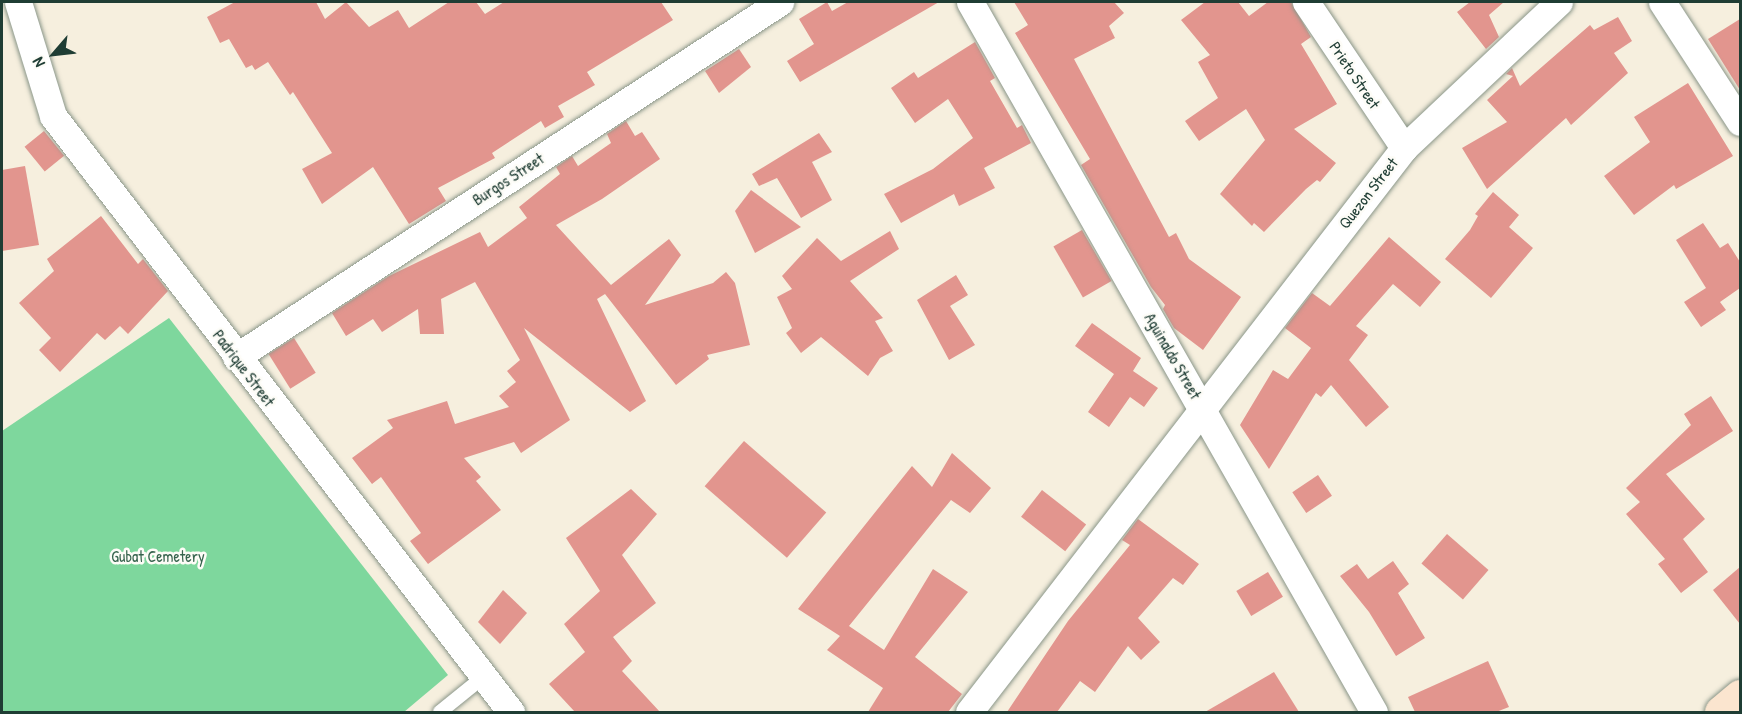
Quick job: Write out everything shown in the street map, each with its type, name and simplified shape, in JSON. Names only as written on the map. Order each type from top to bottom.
[{"type":"main road","points":[[1720,712],[1740,696]]},
{"type":"street","name":"Padrique Street","points":[[18,2],[53,116],[482,678],[511,712]]},
{"type":"street","name":"Burgos Street","points":[[236,357],[780,2]]},
{"type":"street","name":"Aguinaldo Street","points":[[969,2],[1374,712]]},
{"type":"street","name":"Prieto Street","points":[[1306,2],[1404,148]]},
{"type":"street","name":"Quezon Street","points":[[969,712],[1404,148],[1559,2]]},
{"type":"street","points":[[1662,2],[1740,122]]},
{"type":"lane","points":[[440,712],[482,678]]},
{"type":"green space","name":"Gubat Cemetery","points":[[169,318],[448,675],[404,712],[2,712],[2,431]]},
{"type":"building","points":[[235,2],[316,2],[325,19],[346,2],[369,27],[398,10],[409,28],[449,2],[476,2],[485,14],[504,2],[661,2],[673,20],[587,72],[595,85],[558,106],[564,117],[545,128],[541,121],[492,153],[495,158],[438,188],[446,201],[409,224],[373,167],[322,204],[302,169],[332,153],[293,92],[290,95],[268,62],[255,70],[252,65],[246,68],[229,39],[220,43],[207,17]]},
{"type":"building","points":[[827,2],[832,11],[848,2],[939,2],[800,82],[787,61],[814,44],[799,19]]},
{"type":"building","points":[[1014,2],[1114,2],[1124,13],[1109,26],[1115,38],[1074,59],[1169,237],[1176,233],[1189,259],[1241,297],[1203,350],[1174,328],[1163,309],[1165,305],[1151,287],[1081,165],[1090,159],[1015,33],[1028,25]]},
{"type":"building","points":[[1205,2],[1238,2],[1249,16],[1268,2],[1291,2],[1311,37],[1301,44],[1337,104],[1294,129],[1336,163],[1320,182],[1317,180],[1306,189],[1264,232],[1254,223],[1252,226],[1220,194],[1265,140],[1246,109],[1199,141],[1185,121],[1218,98],[1198,62],[1210,55],[1181,20]]},
{"type":"building","points":[[1470,2],[1504,2],[1489,15],[1499,37],[1486,49],[1457,12]]},
{"type":"building","points":[[1618,17],[1632,41],[1614,53],[1628,73],[1571,125],[1566,118],[1487,189],[1462,148],[1507,122],[1487,100],[1513,76],[1506,74],[1512,68],[1520,86],[1590,25],[1594,30]]},
{"type":"building","points":[[1740,19],[1740,90],[1708,39]]},
{"type":"building","points":[[975,42],[995,78],[990,81],[1017,128],[1022,125],[1031,143],[984,168],[995,188],[959,206],[954,194],[901,223],[884,194],[933,169],[973,138],[948,99],[915,123],[891,88],[914,72],[918,78]]},
{"type":"building","points":[[739,49],[751,67],[719,93],[705,71]]},
{"type":"building","points":[[1688,83],[1733,156],[1676,189],[1674,185],[1634,215],[1604,176],[1650,142],[1634,117]]},
{"type":"building","points":[[626,121],[635,136],[642,132],[660,159],[602,199],[556,225],[611,285],[669,239],[681,255],[645,305],[713,283],[726,272],[735,283],[750,345],[707,355],[709,359],[676,385],[605,294],[597,299],[646,401],[630,412],[524,328],[570,420],[521,453],[514,442],[464,458],[481,477],[476,481],[501,510],[428,564],[410,541],[421,533],[381,477],[372,484],[352,458],[393,428],[387,420],[447,401],[455,424],[509,407],[499,396],[516,382],[507,371],[520,360],[475,282],[441,299],[444,334],[420,334],[418,309],[382,332],[373,319],[346,336],[332,313],[389,276],[480,232],[488,247],[527,218],[519,207],[560,174],[556,167],[572,156],[578,166],[611,143],[607,134]]},
{"type":"building","points":[[44,131],[64,156],[45,172],[25,147]]},
{"type":"building","points":[[819,133],[832,152],[812,162],[832,200],[801,218],[777,178],[759,186],[752,174]]},
{"type":"building","points":[[25,166],[39,245],[2,251],[2,170]]},
{"type":"building","points":[[751,190],[801,227],[755,253],[735,211]]},
{"type":"building","points":[[1493,192],[1519,215],[1509,227],[1533,248],[1491,298],[1445,259],[1470,230],[1478,216],[1475,214]]},
{"type":"building","points":[[101,216],[138,264],[143,259],[168,291],[128,334],[120,326],[105,340],[97,333],[60,372],[39,350],[51,338],[19,303],[54,271],[47,259]]},
{"type":"building","points":[[1703,223],[1720,248],[1728,243],[1740,262],[1740,288],[1720,302],[1726,310],[1701,327],[1684,302],[1706,288],[1676,240]]},
{"type":"building","points":[[1082,230],[1112,281],[1083,298],[1053,246]]},
{"type":"building","points":[[890,231],[899,249],[850,281],[883,318],[875,321],[893,351],[880,358],[868,376],[821,337],[801,353],[786,333],[792,328],[777,297],[792,289],[782,276],[817,238],[841,261]]},
{"type":"building","points":[[1389,237],[1441,282],[1420,307],[1393,284],[1356,326],[1368,335],[1349,360],[1389,407],[1366,427],[1331,385],[1321,397],[1316,393],[1269,469],[1240,425],[1273,370],[1288,379],[1311,348],[1285,328],[1312,293],[1330,306]]},
{"type":"building","points":[[956,275],[968,295],[950,306],[975,345],[949,360],[917,300]]},
{"type":"building","points":[[1092,323],[1141,358],[1133,371],[1158,388],[1144,407],[1130,397],[1109,427],[1088,412],[1114,374],[1075,346]]},
{"type":"building","points":[[294,338],[316,373],[290,389],[269,354]]},
{"type":"building","points":[[1711,396],[1733,431],[1666,474],[1705,519],[1683,539],[1708,572],[1681,593],[1658,564],[1665,559],[1626,514],[1640,502],[1626,488],[1691,425],[1684,414]]},
{"type":"building","points":[[744,441],[826,513],[787,558],[705,486]]},
{"type":"building","points":[[952,453],[991,488],[970,513],[951,500],[849,626],[884,650],[933,569],[968,592],[915,657],[962,694],[948,712],[868,712],[883,688],[827,650],[840,636],[798,609],[912,466],[932,487]]},
{"type":"building","points":[[1318,475],[1332,496],[1306,513],[1292,492]]},
{"type":"building","points":[[631,489],[657,514],[622,555],[656,603],[613,637],[632,661],[622,671],[660,712],[575,712],[549,684],[585,652],[564,624],[600,591],[566,538]]},
{"type":"building","points":[[1042,490],[1086,524],[1065,551],[1021,517]]},
{"type":"building","points":[[1138,519],[1199,564],[1183,585],[1173,578],[1138,618],[1160,642],[1141,660],[1128,646],[1095,692],[1080,681],[1057,712],[1007,712],[1068,621],[1130,545],[1122,540]]},
{"type":"building","points":[[1447,534],[1489,570],[1463,600],[1421,563]]},
{"type":"building","points":[[1393,561],[1409,584],[1398,593],[1425,638],[1396,656],[1369,612],[1340,576],[1357,564],[1368,579]]},
{"type":"building","points":[[1740,567],[1740,624],[1713,590]]},
{"type":"building","points":[[1268,572],[1283,597],[1251,616],[1236,591]]},
{"type":"building","points":[[503,590],[527,613],[500,644],[478,622]]},
{"type":"building","points":[[1488,661],[1509,707],[1496,712],[1415,712],[1408,697]]},
{"type":"building","points":[[1274,672],[1299,712],[1205,712]]}]
